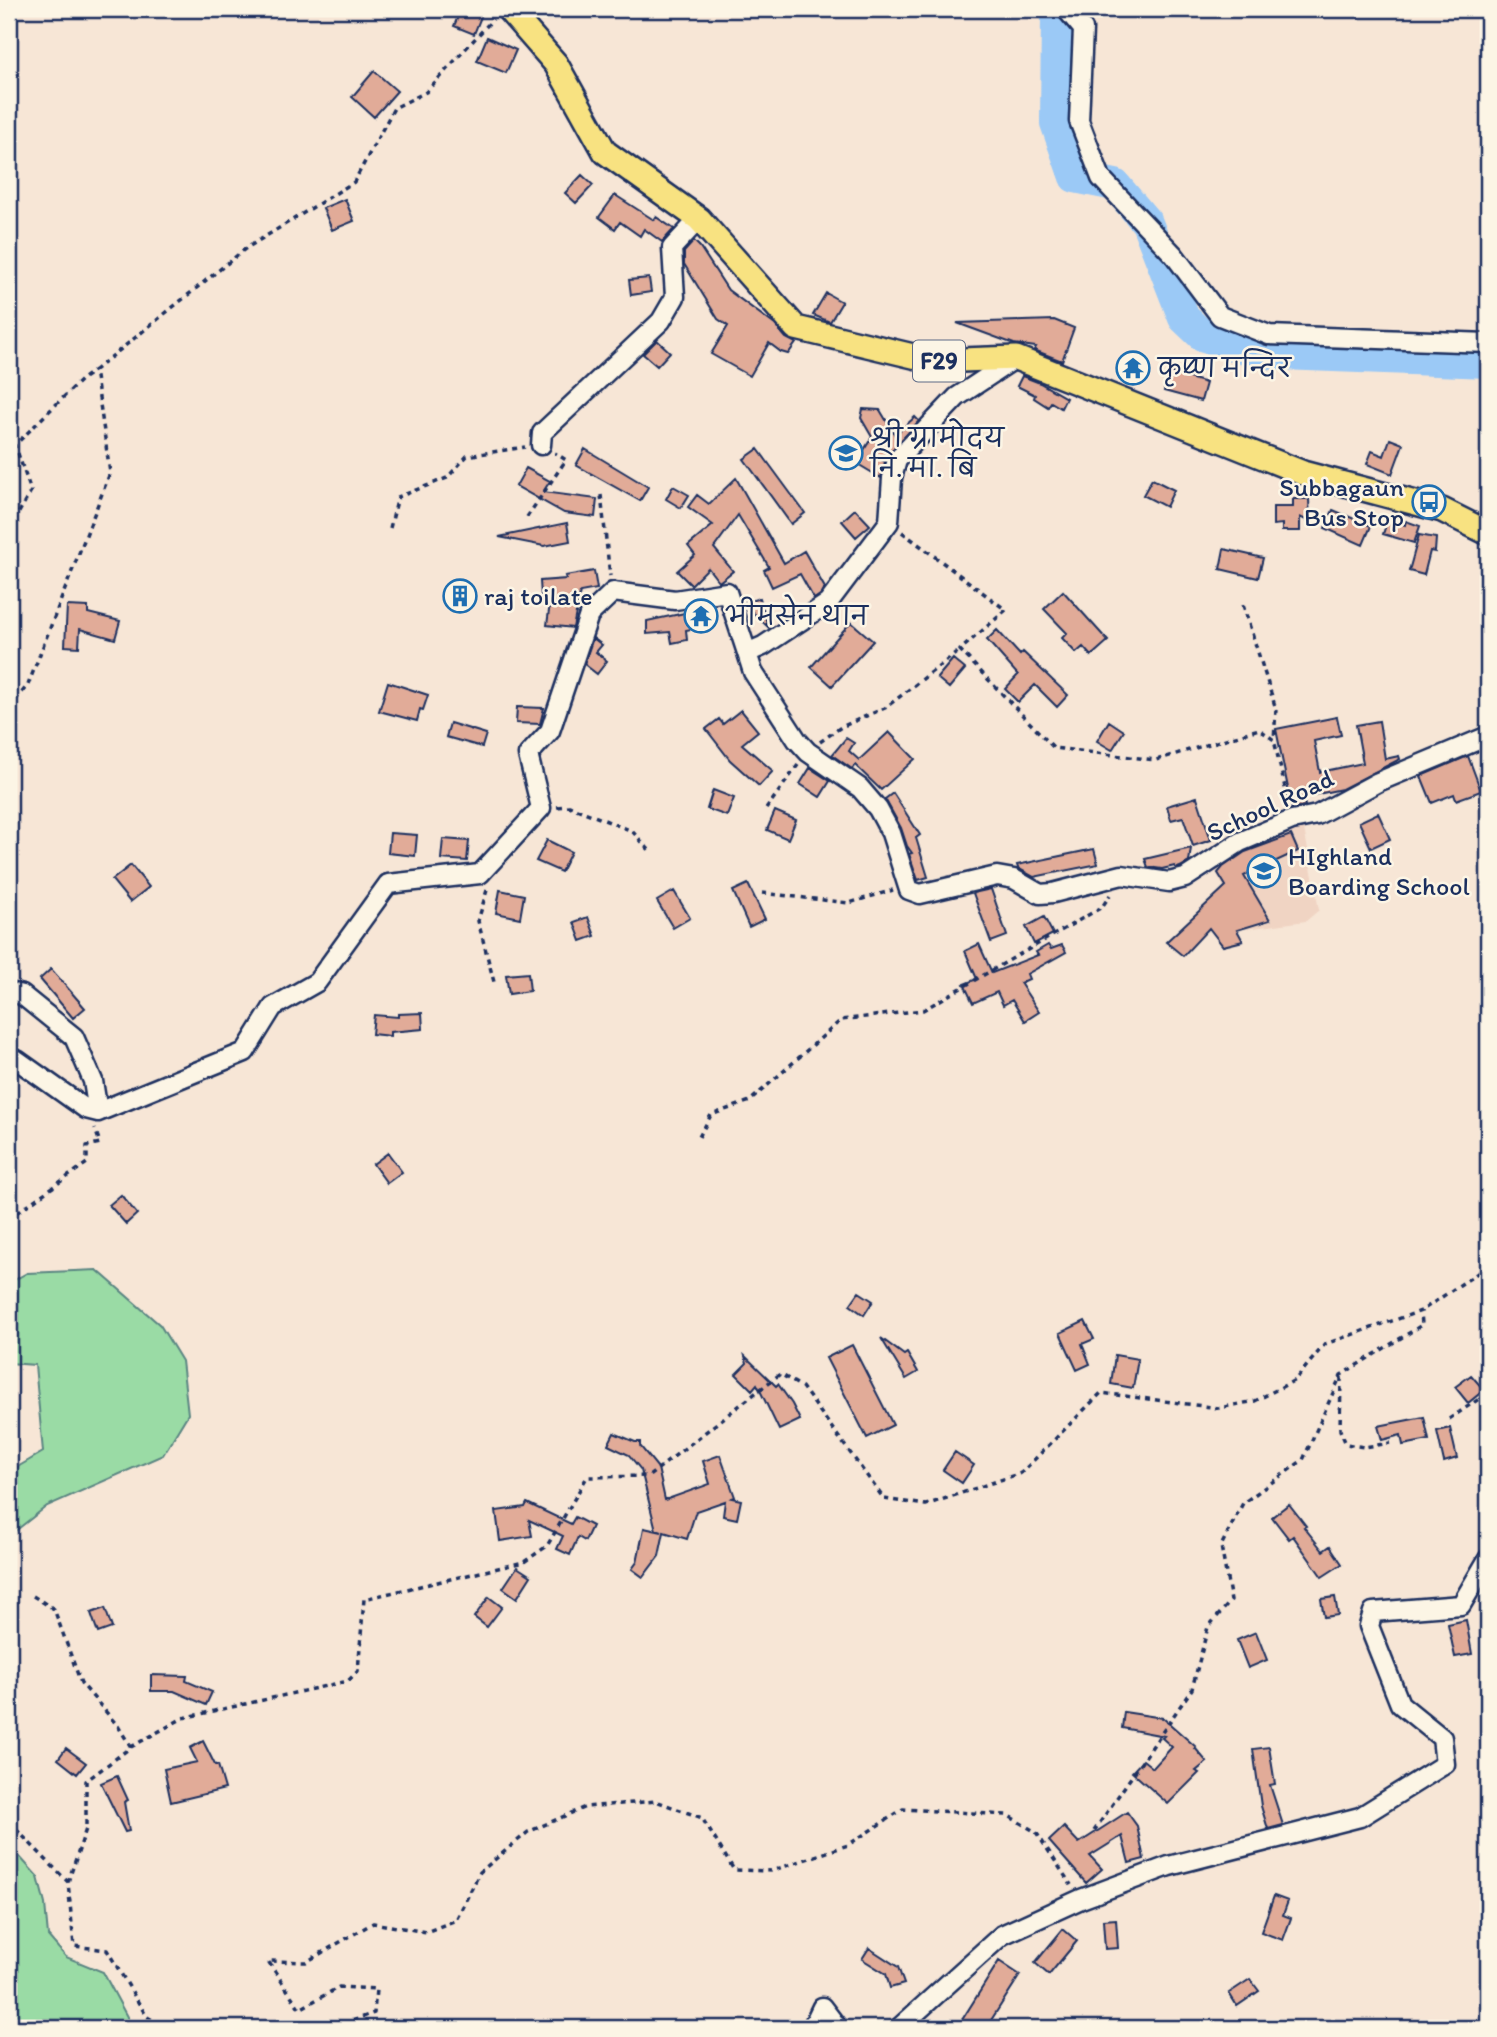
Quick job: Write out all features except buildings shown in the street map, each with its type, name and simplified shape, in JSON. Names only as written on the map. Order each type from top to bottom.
[{"type":"main road","name":"F29","points":[[501,13],[556,64],[605,152],[699,219],[796,328],[934,361],[1016,358],[1303,473],[1442,510],[1488,533]]},
{"type":"street","points":[[1066,9],[1083,29],[1079,121],[1101,178],[1174,255],[1220,316],[1269,335],[1488,343]]},
{"type":"street","points":[[541,444],[542,433],[661,321],[675,297],[672,248],[699,219]]},
{"type":"street","points":[[747,653],[828,603],[889,522],[892,478],[897,460],[957,397],[1016,358]]},
{"type":"street","points":[[92,1110],[245,1052],[273,1007],[317,982],[388,884],[480,874],[541,808],[528,755],[550,731],[589,615],[612,592],[675,600],[727,592],[753,672],[797,740],[808,752],[860,788],[878,809],[891,833],[909,890]]},
{"type":"street","name":"School Road","points":[[909,890],[920,894],[997,876],[1014,878],[1040,894],[1122,875],[1168,881],[1185,878],[1240,842],[1292,820],[1317,815],[1378,782],[1488,736]]},
{"type":"street","points":[[9,992],[22,995],[74,1037],[93,1081],[92,1110]]},
{"type":"street","points":[[9,1062],[17,1060],[92,1110]]},
{"type":"street","points":[[899,2028],[1002,1935],[1081,1899],[1170,1866],[1360,1817],[1445,1764],[1442,1738],[1400,1704],[1369,1626],[1374,1612],[1461,1605],[1488,1559]]},
{"type":"street","points":[[812,2028],[822,2007],[838,2028]]},
{"type":"path","points":[[9,530],[31,491],[15,445],[82,379],[245,249],[354,182],[394,108],[426,92],[501,13]]},
{"type":"path","points":[[9,708],[28,685],[110,473],[95,370]]},
{"type":"path","points":[[390,528],[398,497],[447,478],[467,456],[541,444],[566,460],[527,517]]},
{"type":"path","points":[[601,495],[612,592]]},
{"type":"path","points":[[766,809],[808,752],[841,727],[885,708],[960,650],[1006,610],[889,522]]},
{"type":"path","points":[[1243,605],[1276,709],[1274,740],[1292,820]]},
{"type":"path","points":[[960,650],[1054,747],[1156,760],[1259,729],[1274,740]]},
{"type":"path","points":[[541,808],[569,806],[632,831],[651,852]]},
{"type":"path","points":[[480,874],[488,883],[478,921],[494,982]]},
{"type":"path","points":[[699,1137],[711,1115],[750,1101],[841,1020],[923,1010],[1102,907],[1122,875]]},
{"type":"path","points":[[762,894],[849,903],[890,890],[909,890]]},
{"type":"path","points":[[9,1218],[87,1163],[87,1146],[100,1143],[92,1110]]},
{"type":"path","points":[[167,2028],[147,2017],[107,1950],[74,1946],[68,1882],[86,1829],[86,1781],[131,1747],[183,1718],[348,1681],[358,1671],[364,1599],[524,1562],[547,1546],[587,1477],[649,1476],[780,1374],[803,1387],[884,1499],[926,1505],[1021,1473],[1101,1393],[1219,1408],[1255,1401],[1295,1380],[1325,1344],[1421,1311],[1488,1266]]},
{"type":"path","points":[[1094,1831],[1192,1689],[1208,1627],[1231,1601],[1221,1546],[1243,1503],[1303,1460],[1342,1375],[1422,1325],[1421,1311]]},
{"type":"path","points":[[1342,1375],[1339,1430],[1346,1444],[1364,1447],[1390,1443]]},
{"type":"path","points":[[1449,1419],[1488,1393]]},
{"type":"path","points":[[33,1596],[54,1609],[81,1684],[118,1726],[131,1747]]},
{"type":"path","points":[[334,2028],[374,2012],[376,1989],[340,1987],[300,2009],[268,1961],[306,1962],[373,1923],[426,1932],[456,1920],[480,1872],[528,1832],[585,1807],[656,1801],[702,1818],[734,1870],[771,1871],[848,1845],[903,1809],[1007,1815],[1036,1832],[1081,1899]]},
{"type":"path","points":[[9,1822],[68,1882]]},
{"type":"shaded area","name":"HIghland Boarding School","points":[[1303,823],[1319,910],[1306,921],[1245,929],[1212,864],[1231,853]]},
{"type":"green space","points":[[97,1270],[160,1325],[182,1361],[188,1414],[163,1455],[47,1506],[9,1536],[9,1472],[43,1452],[35,1365],[9,1363],[9,1283],[27,1273]]},
{"type":"green space","points":[[9,1845],[38,1877],[45,1904],[48,1936],[66,1957],[103,1972],[133,2028],[9,2028]]},
{"type":"waterway","points":[[1054,9],[1057,12],[1056,123],[1075,177],[1115,185],[1147,223],[1184,318],[1204,337],[1259,353],[1488,362]]},
{"type":"place","name":"कृष्ण मन्दिर","points":[[1133,368]]},
{"type":"place","name":"श्री ग्रामोदय नि. मा. बि","points":[[846,453]]},
{"type":"place","name":"Subbagaun Bus Stop","points":[[1429,502]]},
{"type":"place","name":"raj toilate","points":[[460,596]]},
{"type":"place","name":"भीमसेन थान","points":[[701,616]]},
{"type":"place","name":"HIghland Boarding School","points":[[1264,871]]}]
